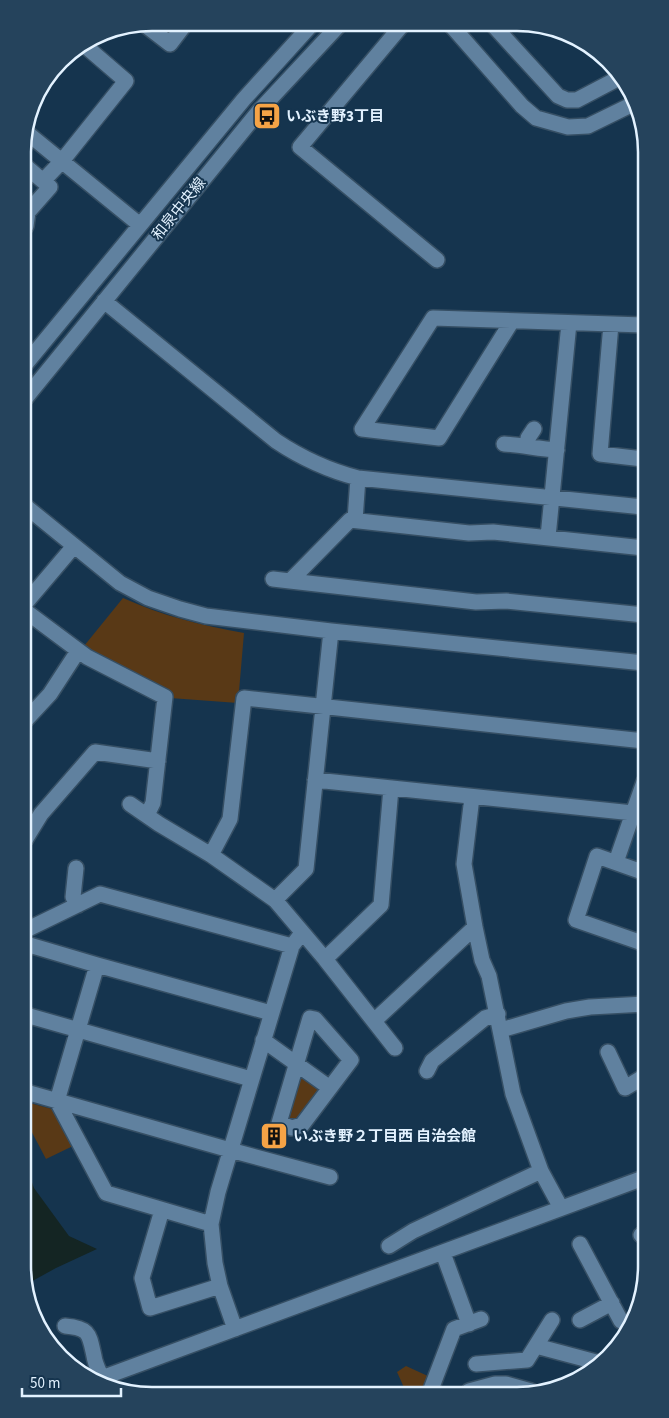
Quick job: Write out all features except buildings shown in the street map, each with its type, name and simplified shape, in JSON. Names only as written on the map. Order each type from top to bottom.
[{"type":"street","name":"和泉中央線","points":[[32,390],[259,111],[333,31]]},
{"type":"street","points":[[397,31],[300,147],[438,260]]},
{"type":"street","points":[[456,31],[522,106],[536,118],[568,127],[588,126],[629,106]]},
{"type":"street","points":[[499,31],[558,96],[567,100],[577,100],[614,81]]},
{"type":"street","points":[[154,32],[170,44],[179,32]]},
{"type":"street","name":"和泉中央線","points":[[32,356],[244,98],[305,32]]},
{"type":"street","points":[[43,181],[62,161],[126,82],[90,49]]},
{"type":"street","points":[[32,137],[140,224]]},
{"type":"street","points":[[32,172],[50,187],[32,208]]},
{"type":"street","points":[[104,301],[276,442],[295,454],[336,472],[358,478],[638,506]]},
{"type":"street","points":[[512,321],[438,438],[362,429],[433,318],[638,325]]},
{"type":"street","points":[[548,537],[569,323]]},
{"type":"street","points":[[611,324],[600,454],[638,458]]},
{"type":"street","points":[[528,446],[528,438],[534,429]]},
{"type":"street","points":[[504,444],[557,450]]},
{"type":"street","points":[[355,520],[358,478]]},
{"type":"street","points":[[32,511],[120,583],[148,598],[206,616],[331,631],[638,662]]},
{"type":"street","points":[[290,581],[350,520],[469,533],[494,532],[548,537],[638,547]]},
{"type":"street","points":[[32,596],[74,546]]},
{"type":"street","points":[[273,579],[476,602],[506,601],[638,614]]},
{"type":"street","points":[[32,616],[87,657],[165,696],[153,803],[147,815]]},
{"type":"street","points":[[275,900],[306,869],[331,631]]},
{"type":"street","points":[[31,714],[50,694],[78,651]]},
{"type":"street","points":[[211,855],[230,818],[244,698],[637,740]]},
{"type":"street","points":[[31,830],[41,814],[95,752],[158,761]]},
{"type":"street","points":[[315,780],[633,813]]},
{"type":"street","points":[[325,959],[381,905],[391,788]]},
{"type":"street","points":[[472,797],[464,864],[474,927],[482,960],[490,976],[513,1094],[541,1171],[561,1208]]},
{"type":"street","points":[[616,862],[637,801]]},
{"type":"street","points":[[130,804],[211,855],[275,900],[325,959],[395,1048]]},
{"type":"street","points":[[637,870],[597,856],[576,920],[637,941]]},
{"type":"street","points":[[76,868],[74,897],[78,906]]},
{"type":"street","points":[[31,928],[100,894],[292,946]]},
{"type":"street","points":[[374,1021],[474,927]]},
{"type":"street","points":[[235,1329],[220,1286],[215,1262],[211,1224],[218,1192],[271,1013],[292,946],[302,933]]},
{"type":"street","points":[[31,946],[271,1013]]},
{"type":"street","points":[[97,965],[57,1101],[106,1193],[211,1224]]},
{"type":"street","points":[[501,1030],[566,1011],[590,1007],[637,1004]]},
{"type":"street","points":[[427,1071],[436,1050],[485,1018],[498,1014]]},
{"type":"street","points":[[31,1017],[251,1079]]},
{"type":"street","points":[[310,1018],[315,1019],[351,1060],[302,1125],[292,1128],[279,1123],[296,1065],[310,1018]]},
{"type":"street","points":[[263,1040],[330,1088]]},
{"type":"street","points":[[615,1058],[620,1091],[637,1081]]},
{"type":"street","points":[[31,1093],[230,1150],[330,1176]]},
{"type":"street","points":[[389,1246],[410,1226],[479,1193],[541,1171]]},
{"type":"street","points":[[106,1377],[637,1180]]},
{"type":"street","points":[[162,1210],[142,1278],[150,1308],[220,1286]]},
{"type":"street","points":[[580,1244],[580,1261],[612,1303],[623,1323]]},
{"type":"street","points":[[432,1387],[454,1328],[475,1321],[443,1253]]},
{"type":"street","points":[[580,1320],[612,1303]]},
{"type":"street","points":[[476,1364],[526,1360],[552,1320]]},
{"type":"street","points":[[65,1326],[76,1327],[83,1323],[85,1331],[90,1338],[99,1374]]},
{"type":"street","points":[[536,1346],[591,1361]]},
{"type":"street","points":[[498,1387],[506,1384],[517,1387]]},
{"type":"shaded area","points":[[123,598],[182,619],[244,633],[238,703],[170,698],[171,692],[84,646]]},
{"type":"shaded area","points":[[637,815],[637,866],[621,861]]},
{"type":"shaded area","points":[[303,1075],[318,1086],[321,1093],[300,1120],[287,1120],[297,1076]]},
{"type":"shaded area","points":[[31,1103],[56,1110],[75,1145],[46,1159],[31,1131]]},
{"type":"shaded area","points":[[31,1180],[34,1188],[69,1236],[97,1249],[32,1281]]},
{"type":"shaded area","points":[[406,1366],[430,1377],[426,1387],[404,1387],[397,1372]]},
{"type":"place","name":"いぶき野3丁目","points":[[267,116]]},
{"type":"place","name":"いぶき野２丁目西 自治会館","points":[[274,1136]]}]
